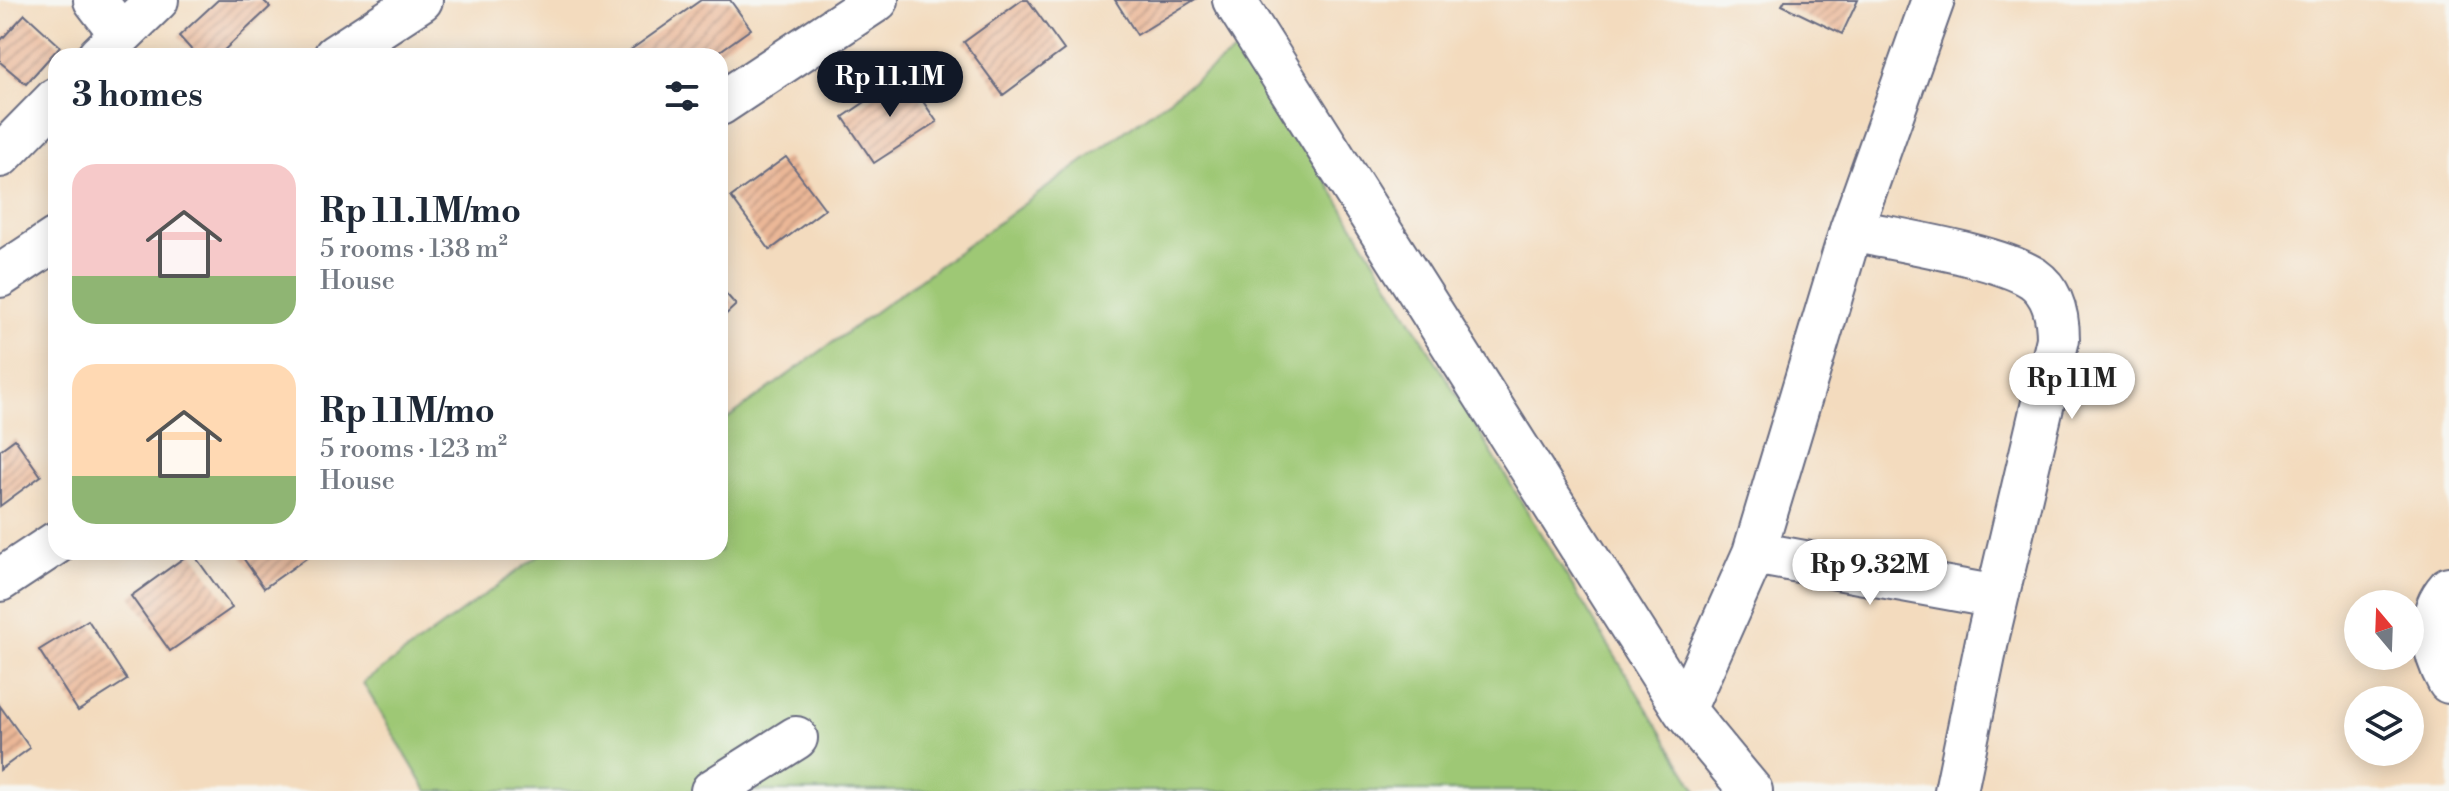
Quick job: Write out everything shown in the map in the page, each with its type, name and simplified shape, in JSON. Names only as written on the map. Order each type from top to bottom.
[{"type":"street","points":[[95,0],[110,45],[157,0]]},
{"type":"street","points":[[347,48],[421,0]]},
{"type":"street","points":[[728,99],[877,0]]},
{"type":"street","points":[[1234,0],[1684,710],[1751,791]]},
{"type":"street","points":[[1684,710],[1754,553],[1851,230],[1933,0]]},
{"type":"street","points":[[0,156],[48,107]]},
{"type":"street","points":[[1851,230],[1992,262],[2034,279],[2051,299],[2058,317],[2058,339],[1997,597],[1956,791]]},
{"type":"street","points":[[0,276],[48,244]]},
{"type":"street","points":[[0,580],[48,548]]},
{"type":"street","points":[[1754,553],[1997,597]]},
{"type":"street","points":[[2449,588],[2439,599],[2433,629],[2436,658],[2449,682]]},
{"type":"street","points":[[712,791],[796,738]]},
{"type":"green space","points":[[1244,45],[1697,791],[427,791],[363,683],[533,560],[728,560],[728,418]]},
{"type":"building","points":[[218,0],[263,0],[270,7],[226,48],[190,48],[179,36]]},
{"type":"building","points":[[701,0],[730,0],[751,29],[724,48],[633,48]]},
{"type":"building","points":[[1022,0],[1028,0],[1064,50],[1003,95],[964,42]]},
{"type":"building","points":[[1115,0],[1194,0],[1137,35]]},
{"type":"building","points":[[1785,0],[1858,0],[1842,34],[1782,5]]},
{"type":"building","points":[[25,14],[60,46],[48,48],[48,59],[26,84],[0,62],[0,41]]},
{"type":"building","points":[[905,75],[937,122],[874,163],[843,117]]},
{"type":"building","points":[[786,157],[825,209],[770,250],[731,197]]},
{"type":"building","points":[[728,296],[736,305],[728,312]]},
{"type":"building","points":[[15,439],[41,476],[0,506],[0,450]]},
{"type":"building","points":[[181,560],[198,560],[232,608],[170,651],[131,596]]},
{"type":"building","points":[[245,560],[304,560],[264,588]]},
{"type":"building","points":[[88,620],[127,680],[78,711],[39,650]]},
{"type":"building","points":[[0,706],[30,748],[0,770]]}]
